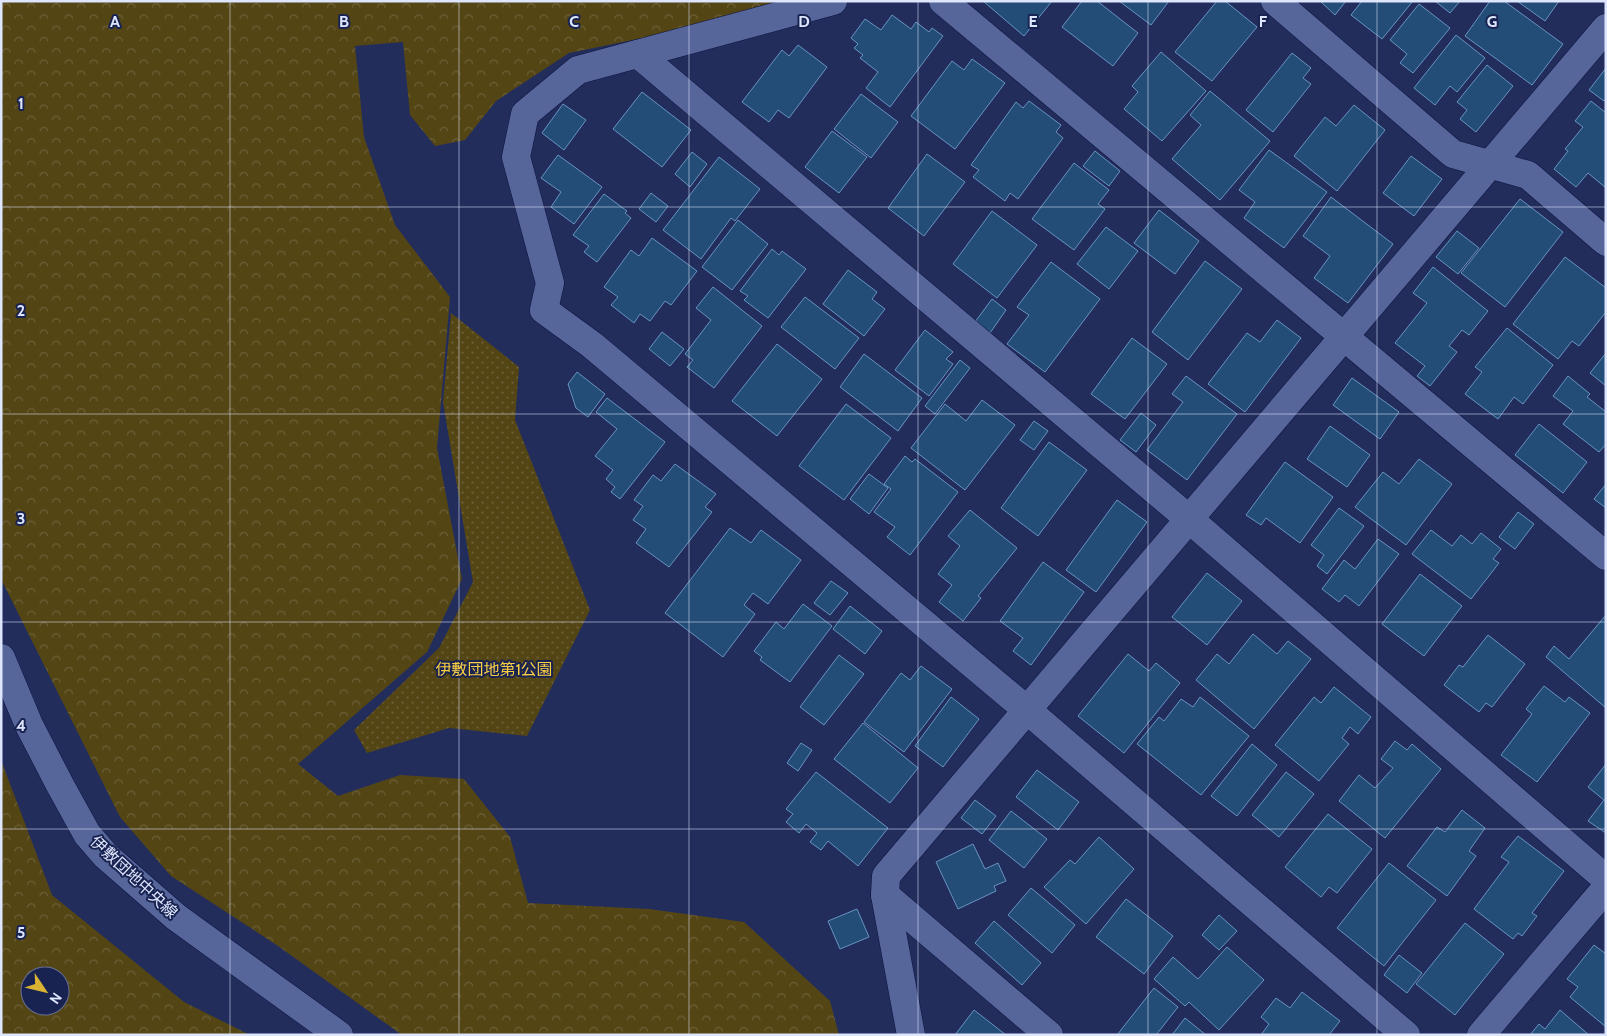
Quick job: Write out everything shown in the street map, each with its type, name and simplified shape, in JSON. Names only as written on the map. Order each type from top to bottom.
[{"type":"street","points":[[833,1],[578,70],[526,114],[516,158],[550,283],[544,310],[592,345],[1027,710],[1406,1035]]},
{"type":"street","points":[[943,1],[1606,556]]},
{"type":"street","points":[[1275,1],[1453,154],[1528,175],[1606,242]]},
{"type":"street","points":[[911,1035],[885,895],[886,876],[1606,28]]},
{"type":"street","points":[[638,54],[1189,519],[1606,879]]},
{"type":"street","name":"伊敷団地中央線","points":[[1,658],[29,725],[60,785],[87,834],[106,856],[176,918],[339,1035]]},
{"type":"street","points":[[1481,1035],[1606,888]]},
{"type":"street","points":[[885,895],[1049,1035]]},
{"type":"green space","points":[[1,1],[797,1],[760,14],[569,53],[496,101],[465,140],[435,146],[410,115],[403,42],[355,46],[364,137],[395,225],[450,297],[437,448],[462,579],[427,652],[298,764],[338,796],[400,775],[464,779],[510,837],[528,903],[649,909],[744,922],[830,1001],[839,1035],[402,1035],[278,946],[171,876],[120,817],[1,579]]},
{"type":"green space","name":"伊敷団地第1公園","points":[[451,313],[519,367],[515,420],[590,610],[527,736],[449,728],[367,753],[354,730],[439,648],[473,582],[443,402]]},
{"type":"green space","points":[[1,760],[52,895],[184,1002],[250,1035],[1,1035]]},
{"type":"building","points":[[983,1],[1052,1],[1024,36]]},
{"type":"building","points":[[1082,1],[1097,1],[1138,33],[1113,66],[1062,27]]},
{"type":"building","points":[[1119,1],[1169,1],[1151,25]]},
{"type":"building","points":[[1217,1],[1225,1],[1257,27],[1212,81],[1175,52]]},
{"type":"building","points":[[1320,1],[1346,1],[1335,15]]},
{"type":"building","points":[[1362,1],[1413,1],[1382,39],[1351,15]]},
{"type":"building","points":[[1435,1],[1460,1],[1450,13]]},
{"type":"building","points":[[1490,1],[1504,1],[1563,44],[1532,85],[1465,36]]},
{"type":"building","points":[[1517,1],[1559,1],[1545,21]]},
{"type":"building","points":[[1419,4],[1450,28],[1413,73],[1400,63],[1407,54],[1390,40]]},
{"type":"building","points":[[892,15],[911,29],[916,22],[929,32],[932,28],[943,36],[890,107],[866,88],[878,72],[860,58],[863,55],[854,48],[858,44],[851,38],[865,19],[881,30]]},
{"type":"building","points":[[1456,35],[1485,58],[1457,92],[1450,86],[1435,105],[1414,88]]},
{"type":"building","points":[[798,45],[827,67],[789,118],[778,110],[769,122],[742,102],[782,50],[789,56]]},
{"type":"building","points":[[1161,52],[1206,91],[1162,141],[1124,109],[1138,92],[1132,86]]},
{"type":"building","points":[[1292,53],[1311,68],[1303,78],[1311,84],[1273,132],[1246,110]]},
{"type":"building","points":[[972,59],[1005,83],[955,149],[911,116],[952,61],[964,70]]},
{"type":"building","points":[[1487,65],[1513,86],[1476,132],[1460,119],[1467,110],[1457,102]]},
{"type":"building","points":[[1606,68],[1606,99],[1604,101],[1589,90]]},
{"type":"building","points":[[1210,91],[1270,141],[1220,200],[1172,159],[1201,125],[1190,115]]},
{"type":"building","points":[[642,92],[691,130],[662,167],[613,129]]},
{"type":"building","points":[[861,94],[898,122],[871,158],[834,129]]},
{"type":"building","points":[[1029,101],[1061,125],[1056,132],[1063,138],[1018,199],[1010,193],[1005,201],[973,177],[979,170],[971,165],[1016,102],[1023,108]]},
{"type":"building","points":[[1591,101],[1606,113],[1606,188],[1588,173],[1576,187],[1554,169],[1568,151],[1565,149],[1583,127],[1575,121]]},
{"type":"building","points":[[563,104],[586,120],[564,150],[542,133]]},
{"type":"building","points":[[1354,105],[1385,130],[1337,191],[1294,156],[1325,117],[1336,126]]},
{"type":"building","points":[[832,131],[867,157],[839,193],[805,167]]},
{"type":"building","points":[[1269,150],[1327,192],[1284,248],[1244,218],[1255,202],[1239,190]]},
{"type":"building","points":[[1095,151],[1120,171],[1109,186],[1083,166]]},
{"type":"building","points":[[692,152],[707,164],[690,187],[675,174]]},
{"type":"building","points":[[927,154],[965,182],[924,236],[888,208]]},
{"type":"building","points":[[558,155],[602,187],[574,224],[551,207],[561,192],[541,178]]},
{"type":"building","points":[[1411,156],[1442,179],[1414,216],[1383,193]]},
{"type":"building","points":[[719,157],[760,189],[735,221],[731,218],[701,259],[663,230]]},
{"type":"building","points":[[1074,163],[1109,190],[1098,204],[1105,209],[1074,250],[1032,219]]},
{"type":"building","points":[[651,193],[668,206],[656,222],[639,209]]},
{"type":"building","points":[[604,194],[627,211],[625,213],[631,218],[597,262],[584,252],[589,246],[573,235]]},
{"type":"building","points":[[1331,197],[1393,244],[1348,303],[1314,278],[1330,256],[1303,236]]},
{"type":"building","points":[[1520,199],[1563,232],[1505,307],[1461,273]]},
{"type":"building","points":[[1159,210],[1199,241],[1175,274],[1134,243]]},
{"type":"building","points":[[992,211],[1037,245],[997,298],[953,264]]},
{"type":"building","points":[[738,220],[768,244],[732,290],[702,267]]},
{"type":"building","points":[[1106,227],[1138,251],[1109,289],[1077,264]]},
{"type":"building","points":[[1457,231],[1479,248],[1458,274],[1436,257]]},
{"type":"building","points":[[652,238],[697,271],[671,305],[665,301],[650,321],[640,314],[634,323],[611,305],[618,297],[604,287],[631,250],[639,256]]},
{"type":"building","points":[[772,249],[779,255],[782,251],[806,269],[768,318],[744,300],[748,296],[740,291]]},
{"type":"building","points":[[1565,257],[1606,288],[1606,312],[1579,346],[1572,341],[1558,359],[1513,324]]},
{"type":"building","points":[[1205,261],[1242,289],[1188,360],[1152,332]]},
{"type":"building","points":[[1051,262],[1100,299],[1045,372],[1007,344],[1029,315],[1017,307]]},
{"type":"building","points":[[1433,267],[1488,311],[1469,335],[1462,330],[1449,346],[1457,352],[1430,386],[1417,376],[1425,366],[1395,343],[1427,303],[1413,293]]},
{"type":"building","points":[[848,270],[877,292],[872,299],[885,309],[864,336],[823,304]]},
{"type":"building","points":[[713,287],[762,326],[714,388],[687,367],[693,360],[685,354],[711,320],[696,308]]},
{"type":"building","points":[[805,297],[859,338],[835,369],[781,327]]},
{"type":"building","points":[[992,299],[1006,310],[990,333],[975,322]]},
{"type":"building","points":[[1277,320],[1301,338],[1245,412],[1208,384],[1247,333],[1260,342]]},
{"type":"building","points":[[1507,328],[1553,365],[1523,404],[1514,397],[1498,419],[1465,394],[1482,372],[1475,367]]},
{"type":"building","points":[[925,330],[953,352],[946,359],[953,364],[929,396],[895,370]]},
{"type":"building","points":[[662,332],[684,349],[670,366],[649,349]]},
{"type":"building","points":[[1132,338],[1167,364],[1125,419],[1091,394]]},
{"type":"building","points":[[777,344],[822,379],[777,436],[732,401]]},
{"type":"building","points":[[1606,353],[1606,386],[1590,373]]},
{"type":"building","points":[[864,354],[922,398],[898,431],[840,387]]},
{"type":"building","points":[[960,360],[970,368],[935,414],[925,406]]},
{"type":"building","points":[[577,372],[605,394],[588,417],[576,408],[568,384]]},
{"type":"building","points":[[1186,376],[1237,414],[1187,480],[1147,450],[1183,402],[1172,394]]},
{"type":"building","points":[[1568,376],[1590,394],[1587,397],[1606,412],[1606,444],[1599,452],[1563,424],[1573,411],[1553,396]]},
{"type":"building","points":[[1352,378],[1399,412],[1380,439],[1333,405]]},
{"type":"building","points":[[607,398],[665,442],[620,499],[611,492],[615,487],[606,479],[613,470],[595,456],[617,429],[596,412]]},
{"type":"building","points":[[982,400],[1015,425],[965,490],[911,448],[945,404],[966,421]]},
{"type":"building","points":[[846,404],[891,438],[844,500],[799,466]]},
{"type":"building","points":[[1141,413],[1156,425],[1136,452],[1120,440]]},
{"type":"building","points":[[1034,421],[1048,431],[1034,450],[1020,440]]},
{"type":"building","points":[[1539,424],[1587,462],[1563,493],[1515,455]]},
{"type":"building","points":[[1330,426],[1370,455],[1347,487],[1307,459]]},
{"type":"building","points":[[1049,442],[1087,470],[1038,536],[1001,508]]},
{"type":"building","points":[[905,456],[912,462],[915,459],[958,492],[910,555],[887,537],[895,527],[874,512],[891,489],[884,484]]},
{"type":"building","points":[[1419,459],[1452,484],[1406,545],[1355,507],[1383,472],[1399,484]]},
{"type":"building","points":[[1285,462],[1333,497],[1300,543],[1266,518],[1261,525],[1246,515]]},
{"type":"building","points":[[675,464],[716,494],[705,507],[712,512],[669,567],[636,543],[646,529],[633,520],[643,506],[634,500],[653,475],[661,481]]},
{"type":"building","points":[[869,474],[888,488],[869,514],[850,499]]},
{"type":"building","points":[[1606,484],[1606,508],[1594,499]]},
{"type":"building","points":[[1117,500],[1147,522],[1096,592],[1066,570]]},
{"type":"building","points":[[1339,508],[1364,526],[1327,574],[1317,566],[1324,555],[1311,545]]},
{"type":"building","points":[[970,510],[1017,548],[978,596],[981,598],[963,621],[939,602],[952,585],[938,574],[960,546],[948,536]]},
{"type":"building","points":[[1518,512],[1534,524],[1515,549],[1499,537]]},
{"type":"building","points":[[730,528],[751,543],[761,530],[801,560],[768,604],[753,593],[744,605],[755,614],[723,657],[665,613]]},
{"type":"building","points":[[1431,530],[1452,546],[1461,535],[1472,544],[1481,533],[1501,549],[1493,559],[1499,563],[1471,599],[1412,554]]},
{"type":"building","points":[[1378,539],[1399,554],[1359,606],[1345,595],[1339,602],[1322,589],[1344,560],[1355,569]]},
{"type":"building","points":[[1043,562],[1084,592],[1031,665],[1013,651],[1023,638],[1000,621]]},
{"type":"building","points":[[1207,573],[1242,601],[1207,645],[1172,617]]},
{"type":"building","points":[[1420,574],[1462,606],[1424,656],[1382,624]]},
{"type":"building","points":[[831,581],[848,593],[830,615],[814,603]]},
{"type":"building","points":[[803,604],[832,626],[790,682],[760,660],[762,657],[754,651],[776,622],[784,629]]},
{"type":"building","points":[[850,606],[882,631],[865,654],[833,629]]},
{"type":"building","points":[[1606,615],[1606,708],[1546,657],[1554,646],[1569,659]]},
{"type":"building","points":[[1253,634],[1277,654],[1288,641],[1311,659],[1254,729],[1196,680],[1217,654],[1229,664]]},
{"type":"building","points":[[1488,635],[1525,664],[1492,707],[1486,703],[1479,712],[1444,685],[1459,665],[1463,667]]},
{"type":"building","points":[[1128,654],[1149,671],[1156,663],[1180,683],[1124,753],[1078,716]]},
{"type":"building","points":[[839,655],[864,674],[824,725],[800,707]]},
{"type":"building","points":[[921,666],[952,689],[904,752],[864,722],[901,673],[910,680]]},
{"type":"building","points":[[1544,686],[1565,702],[1569,697],[1590,713],[1537,782],[1501,755],[1532,714],[1526,709]]},
{"type":"building","points":[[1334,687],[1371,717],[1358,734],[1350,727],[1342,738],[1349,744],[1319,781],[1275,745],[1314,697],[1321,703]]},
{"type":"building","points":[[951,697],[979,719],[943,767],[915,746]]},
{"type":"building","points":[[1200,697],[1249,736],[1201,795],[1137,744],[1159,717],[1164,721],[1181,699],[1193,707]]},
{"type":"building","points":[[863,723],[918,768],[890,803],[834,759]]},
{"type":"building","points":[[1395,741],[1407,750],[1412,744],[1441,769],[1385,838],[1339,801],[1359,775],[1375,788],[1393,768],[1381,759]]},
{"type":"building","points":[[801,743],[812,750],[798,771],[787,763]]},
{"type":"building","points":[[1252,744],[1277,765],[1237,816],[1211,796]]},
{"type":"building","points":[[1606,764],[1606,833],[1588,821],[1604,800],[1588,787]]},
{"type":"building","points":[[1037,770],[1079,802],[1058,830],[1016,797]]},
{"type":"building","points":[[816,772],[888,828],[858,866],[828,841],[821,850],[810,842],[817,833],[806,824],[799,833],[786,822],[793,814],[786,809]]},
{"type":"building","points":[[1286,772],[1314,794],[1279,837],[1252,815]]},
{"type":"building","points":[[975,800],[996,816],[982,834],[961,818]]},
{"type":"building","points":[[1462,810],[1485,828],[1469,851],[1476,856],[1447,896],[1407,866],[1437,827],[1445,832]]},
{"type":"building","points":[[1011,811],[1047,839],[1024,868],[989,840]]},
{"type":"building","points":[[1328,814],[1372,849],[1337,893],[1329,887],[1321,897],[1285,867]]},
{"type":"building","points":[[1518,836],[1564,871],[1532,913],[1537,916],[1522,936],[1518,933],[1513,939],[1474,909],[1509,862],[1501,857]]},
{"type":"building","points":[[1099,837],[1134,869],[1086,924],[1044,887],[1070,860],[1075,864]]},
{"type":"building","points":[[973,844],[985,869],[998,863],[1006,881],[994,886],[996,891],[958,909],[936,862]]},
{"type":"building","points":[[1389,863],[1436,900],[1384,966],[1337,928]]},
{"type":"building","points":[[1031,888],[1075,925],[1052,953],[1008,915]]},
{"type":"building","points":[[1126,899],[1173,936],[1144,974],[1096,937]]},
{"type":"building","points":[[857,909],[869,937],[840,949],[828,921]]},
{"type":"building","points":[[1219,915],[1237,931],[1219,950],[1202,935]]},
{"type":"building","points":[[994,921],[1041,963],[1022,985],[975,943]]},
{"type":"building","points":[[1465,923],[1504,954],[1455,1015],[1416,984]]},
{"type":"building","points":[[1594,945],[1606,954],[1606,1027],[1570,997],[1578,987],[1567,979]]},
{"type":"building","points":[[1227,947],[1264,980],[1219,1030],[1189,1002],[1185,1006],[1154,979],[1173,957],[1198,979]]},
{"type":"building","points":[[1399,955],[1422,973],[1407,993],[1384,975]]},
{"type":"building","points":[[1154,988],[1178,1007],[1156,1035],[1117,1035]]},
{"type":"building","points":[[1302,992],[1340,1021],[1329,1035],[1261,1035],[1269,1024],[1261,1017],[1276,998],[1290,1008]]},
{"type":"building","points":[[974,1010],[1006,1035],[955,1035]]},
{"type":"building","points":[[1560,1010],[1589,1035],[1530,1035],[1539,1024],[1545,1029]]},
{"type":"building","points":[[1185,1018],[1206,1035],[1172,1035]]}]
